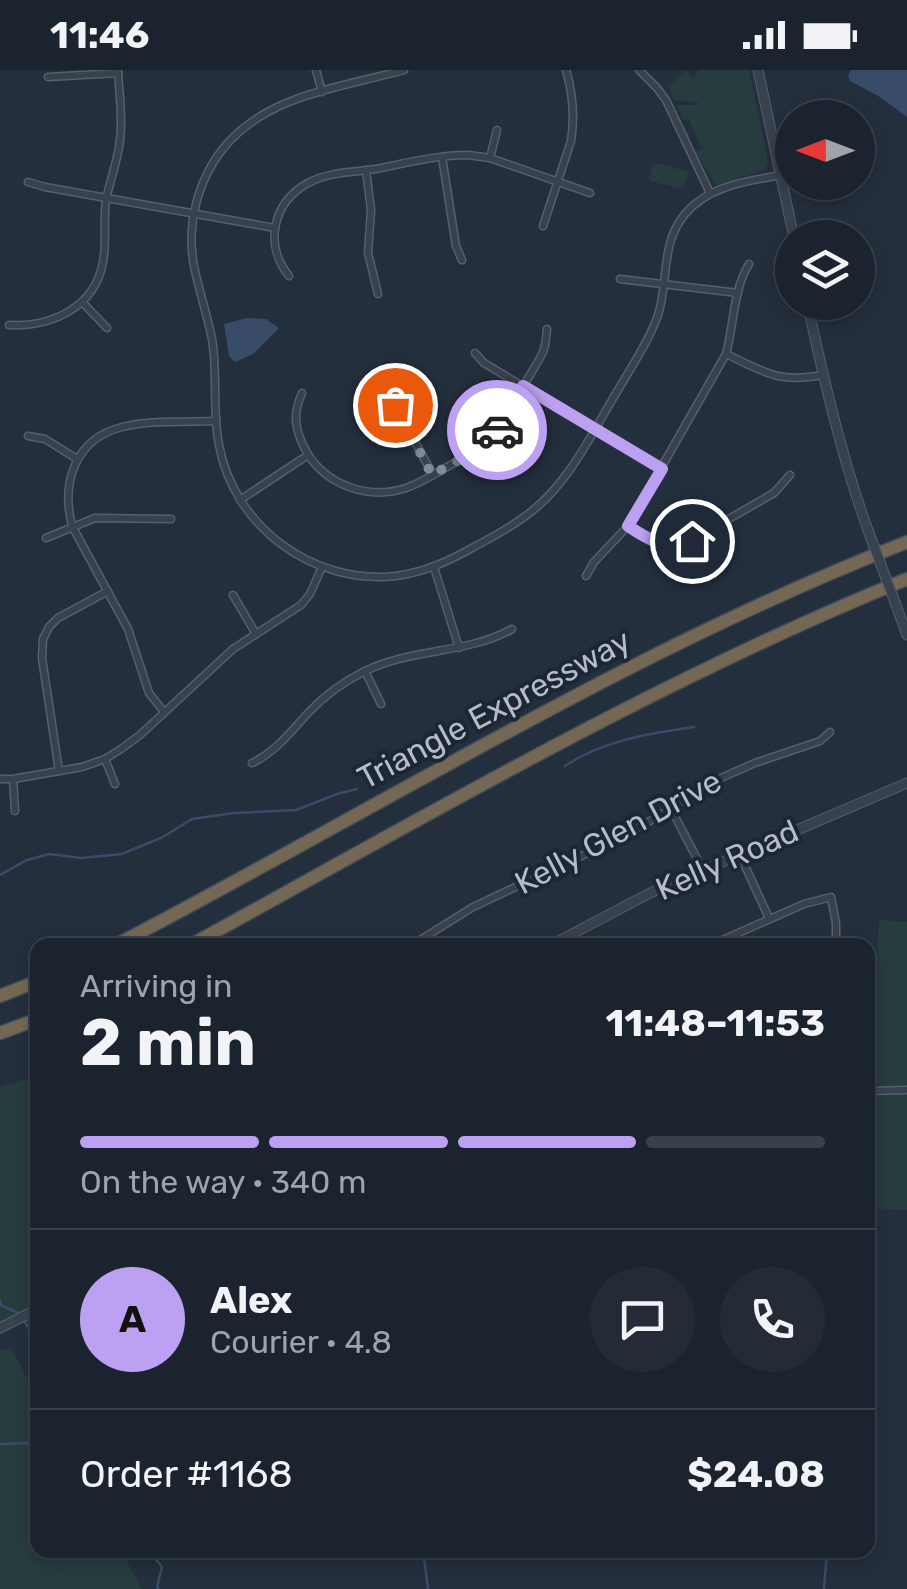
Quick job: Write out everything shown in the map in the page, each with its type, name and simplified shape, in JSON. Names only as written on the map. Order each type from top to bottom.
[{"type":"highway","name":"Triangle Expressway","points":[[129,938],[577,693],[746,611],[907,542]]},
{"type":"highway","name":"Triangle Expressway","points":[[204,938],[590,726],[766,640],[907,580]]},
{"type":"highway","points":[[0,996],[30,984]]},
{"type":"highway","points":[[0,1033],[30,1022]]},
{"type":"street","points":[[316,70],[322,92]]},
{"type":"street","points":[[404,70],[278,106],[257,118],[236,134],[211,166],[194,214],[192,253],[212,340],[216,420],[223,462],[250,514],[282,545],[322,567],[352,575],[380,576],[434,568],[516,523],[541,504],[562,480],[595,429],[648,338],[659,312],[668,249],[676,225],[710,193],[775,177]]},
{"type":"street","points":[[543,226],[573,128],[574,104],[566,70]]},
{"type":"street","points":[[639,70],[666,100],[710,193]]},
{"type":"street","points":[[758,70],[775,148]]},
{"type":"street","points":[[9,325],[40,323],[83,303],[95,286],[103,262],[106,198],[122,126],[118,72],[48,77]]},
{"type":"street","points":[[490,158],[498,130]]},
{"type":"street","points":[[289,276],[275,252],[274,228],[283,207],[304,185],[324,176],[468,155],[490,158],[590,194]]},
{"type":"street","points":[[442,157],[456,246],[462,260]]},
{"type":"street","points":[[366,170],[371,210],[369,261],[378,294]]},
{"type":"street","points":[[28,182],[274,228]]},
{"type":"street","points":[[586,576],[628,526],[726,354],[741,277],[749,264]]},
{"type":"street","points":[[620,280],[738,293]]},
{"type":"street","points":[[83,303],[107,328]]},
{"type":"street","points":[[811,320],[852,482],[907,635]]},
{"type":"street","points":[[302,393],[296,407],[296,422],[308,455],[322,470],[346,486],[367,492],[396,490],[474,452],[489,439],[545,350],[548,329]]},
{"type":"street","points":[[475,353],[484,363],[662,469]]},
{"type":"street","points":[[726,354],[780,378],[824,376]]},
{"type":"street","points":[[394,389],[395,405],[432,475]]},
{"type":"street","points":[[164,712],[149,693],[128,629],[72,526],[68,488],[77,459],[102,435],[124,426],[216,420]]},
{"type":"street","points":[[28,436],[45,438],[77,459]]},
{"type":"street","points":[[240,500],[308,455]]},
{"type":"street","points":[[628,526],[655,543],[682,544],[774,494],[790,475]]},
{"type":"street","points":[[46,538],[102,518],[171,519]]},
{"type":"street","points":[[0,779],[82,767],[105,759],[132,741],[233,650],[301,606],[322,567]]},
{"type":"street","points":[[434,568],[459,648]]},
{"type":"street","points":[[59,771],[42,658],[43,639],[58,618],[108,591]]},
{"type":"street","points":[[233,595],[256,634]]},
{"type":"street","points":[[252,764],[270,754],[326,695],[365,671],[400,658],[497,638],[512,629]]},
{"type":"street","points":[[365,671],[381,704]]},
{"type":"street","name":"Kelly Glen Drive","points":[[423,938],[474,906],[596,851],[721,778],[820,741],[830,732]]},
{"type":"street","points":[[105,759],[115,784]]},
{"type":"street","points":[[12,779],[15,811]]},
{"type":"street","name":"Kelly Road","points":[[564,938],[652,892],[907,782]]},
{"type":"street","points":[[671,809],[704,871]]},
{"type":"street","points":[[740,855],[769,918]]},
{"type":"street","points":[[726,938],[804,904],[831,897],[836,938]]},
{"type":"street","points":[[875,1090],[907,1090]]},
{"type":"street","points":[[0,1328],[30,1313]]},
{"type":"green space","points":[[685,70],[693,77],[700,70],[749,70],[768,160],[765,170],[716,186],[696,152],[701,148],[689,119],[683,120],[677,105],[698,102],[673,100],[669,87]]},
{"type":"green space","points":[[656,163],[686,171],[684,187],[651,181],[652,166]]},
{"type":"green space","points":[[879,920],[907,922],[907,1210],[875,1208],[875,1095],[879,1086],[875,1076]]},
{"type":"green space","points":[[30,1078],[30,1319],[0,1330],[0,1087]]},
{"type":"green space","points":[[11,1348],[30,1384],[30,1558],[125,1558],[142,1589],[0,1589],[0,1351]]},
{"type":"water","points":[[851,70],[907,70],[907,117],[850,81]]},
{"type":"water","points":[[247,318],[266,319],[279,328],[253,354],[235,362],[229,356],[224,324]]},
{"type":"waterway","points":[[565,766],[610,744],[694,727]]},
{"type":"waterway","points":[[0,875],[27,860],[50,854],[81,858],[122,854],[163,837],[192,819],[296,810],[357,789]]},
{"type":"waterway","points":[[0,1301],[18,1313]]},
{"type":"waterway","points":[[24,1320],[30,1332]]},
{"type":"waterway","points":[[0,1444],[30,1443]]},
{"type":"waterway","points":[[155,1558],[162,1567],[159,1589]]},
{"type":"waterway","points":[[424,1558],[428,1589]]},
{"type":"waterway","points":[[824,1589],[826,1558]]},
{"type":"way so far","points":[[395,405],[432,475],[474,452],[497,430]]},
{"type":"route","points":[[497,430],[523,386],[662,469],[628,526],[662,545],[692,541]]}]
